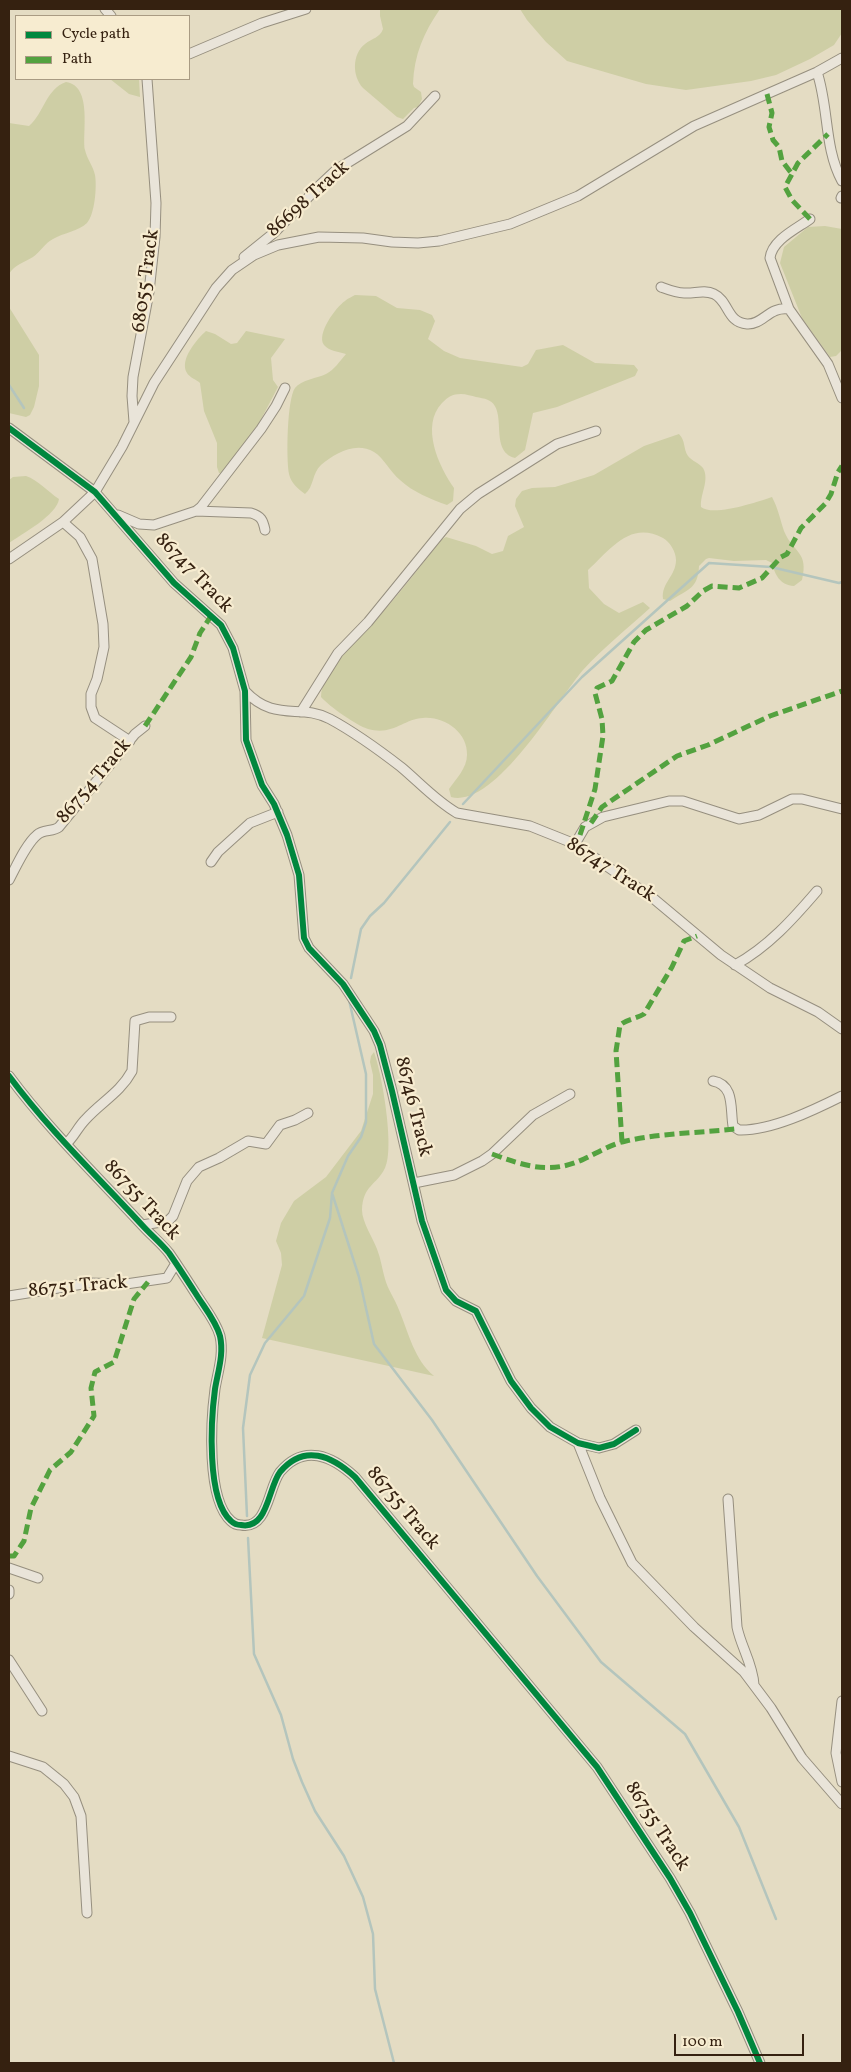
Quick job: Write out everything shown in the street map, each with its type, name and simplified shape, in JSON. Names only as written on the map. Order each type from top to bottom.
[{"type":"street","points":[[190,54],[255,26],[306,9]]},
{"type":"street","points":[[9,559],[63,522],[95,492],[122,448],[168,359],[216,288],[232,270],[259,252],[278,245],[319,237],[353,237],[392,242],[439,242],[510,224],[578,196],[694,126],[818,72],[842,58]]},
{"type":"street","points":[[818,72],[824,91],[828,134],[835,164],[842,181]]},
{"type":"street","name":"68055 Track","points":[[134,422],[133,377],[149,292],[155,237],[156,203],[151,153],[149,80]]},
{"type":"street","name":"86698 Track","points":[[232,270],[249,252],[275,232],[336,170],[407,126],[435,96]]},
{"type":"street","points":[[810,219],[778,243],[771,251],[770,258],[789,309],[828,364],[842,398]]},
{"type":"street","points":[[662,287],[686,294],[700,292],[714,294],[722,300],[727,311],[737,322],[747,324],[755,323],[775,310],[789,309]]},
{"type":"street","points":[[196,511],[212,495],[261,428],[276,406],[285,388]]},
{"type":"street","name":"86747 Track","points":[[9,428],[95,492],[174,583],[221,625],[234,648],[245,691],[252,698],[282,712],[317,713],[338,724],[400,766],[448,808],[457,813],[530,826],[575,844],[654,899],[721,956],[770,988],[818,1012],[842,1029]]},
{"type":"street","points":[[301,712],[324,672],[338,653],[368,622],[460,509],[478,494],[557,444],[596,431]]},
{"type":"street","points":[[116,514],[139,524],[154,525],[196,511],[252,513],[262,519],[265,530]]},
{"type":"street","points":[[63,522],[80,537],[92,559],[102,624],[104,647],[97,679],[91,694],[91,707],[95,718],[130,741]]},
{"type":"street","name":"86746 Track","points":[[245,691],[246,740],[262,785],[278,812],[287,835],[299,876],[304,938],[309,948],[343,984],[374,1031],[384,1059],[429,1242],[446,1290],[456,1301],[476,1312],[500,1363],[530,1408],[550,1427],[588,1447],[606,1447],[636,1430]]},
{"type":"street","name":"86754 Track","points":[[9,880],[34,838],[40,833],[55,830],[59,827],[130,741],[145,726]]},
{"type":"street","points":[[575,844],[585,827],[591,823],[614,814],[676,800],[739,819],[759,815],[792,800],[802,798],[842,809]]},
{"type":"street","points":[[211,862],[218,852],[250,823],[278,812]]},
{"type":"street","points":[[735,965],[752,956],[765,945],[817,891]]},
{"type":"street","points":[[66,1144],[83,1122],[115,1095],[132,1071],[135,1021],[149,1017],[171,1017]]},
{"type":"street","name":"86755 Track","points":[[9,1076],[66,1144],[168,1252],[214,1321],[220,1335],[221,1359],[213,1407],[212,1455],[216,1490],[225,1514],[237,1525],[253,1525],[258,1521],[263,1512],[280,1472],[301,1456],[313,1455],[327,1458],[341,1464],[355,1477],[597,1767],[670,1878],[690,1913],[738,2012],[760,2063]]},
{"type":"street","points":[[712,1081],[723,1084],[728,1090],[733,1126],[739,1130],[758,1128],[799,1116],[842,1096]]},
{"type":"street","points":[[414,1183],[454,1175],[492,1154],[528,1118],[570,1094]]},
{"type":"street","points":[[142,1225],[168,1221],[173,1216],[187,1181],[199,1166],[219,1158],[248,1142],[266,1144],[280,1125],[308,1113]]},
{"type":"street","name":"86751 Track","points":[[9,1296],[84,1284],[148,1282],[167,1278],[176,1263]]},
{"type":"street","points":[[578,1443],[600,1498],[632,1563],[694,1627],[744,1672],[771,1708],[802,1758],[842,1804]]},
{"type":"street","points":[[728,1499],[737,1627],[739,1641],[754,1674],[754,1685]]},
{"type":"street","points":[[9,1568],[38,1578]]},
{"type":"street","points":[[9,1660],[42,1711]]},
{"type":"street","points":[[842,1701],[836,1753],[842,1782]]},
{"type":"street","points":[[9,1756],[43,1767],[55,1775],[74,1797],[81,1816],[86,1913]]},
{"type":"green space","points":[[380,9],[440,9],[429,26],[415,63],[413,84],[421,92],[422,99],[418,107],[414,108],[403,119],[397,117],[363,88],[355,71],[356,59],[361,48],[382,32]]},
{"type":"green space","points":[[520,9],[842,9],[842,33],[834,45],[776,75],[751,81],[686,90],[646,84],[567,61],[546,42]]},
{"type":"green space","points":[[111,80],[139,80],[140,97],[129,94]]},
{"type":"green space","points":[[66,82],[74,85],[80,92],[83,101],[85,150],[96,180],[92,213],[84,226],[50,241],[36,255],[17,266],[9,274],[9,123],[29,126],[54,90]]},
{"type":"green space","points":[[825,226],[842,229],[842,350],[836,356],[830,357],[802,318],[780,263],[784,247],[808,227]]},
{"type":"green space","points":[[355,295],[376,296],[397,308],[420,310],[432,315],[435,321],[428,339],[444,351],[460,358],[522,367],[528,364],[536,350],[563,345],[595,363],[634,365],[638,370],[635,376],[557,407],[533,413],[525,450],[515,458],[507,454],[502,447],[499,420],[494,405],[486,399],[465,394],[448,398],[436,412],[432,423],[434,446],[438,458],[454,488],[453,501],[447,505],[416,492],[396,477],[378,455],[367,449],[360,448],[353,448],[339,453],[321,465],[305,494],[293,483],[289,474],[288,429],[292,394],[301,383],[329,372],[346,354],[329,349],[322,340],[328,321],[341,304]]},
{"type":"green space","points":[[9,307],[39,355],[39,386],[34,407],[30,415],[26,417],[9,413]]},
{"type":"green space","points":[[206,331],[231,344],[237,343],[246,331],[285,339],[271,358],[273,380],[278,387],[258,425],[223,473],[219,473],[217,467],[217,443],[204,411],[200,383],[188,374],[185,368],[185,362],[190,350]]},
{"type":"green space","points":[[679,434],[683,439],[688,456],[703,468],[705,473],[701,507],[707,510],[725,510],[772,497],[784,531],[802,558],[804,570],[802,580],[794,586],[785,584],[775,572],[772,563],[766,560],[734,561],[709,558],[699,566],[697,579],[691,588],[670,601],[663,599],[663,593],[674,571],[676,560],[674,551],[666,540],[651,533],[640,533],[621,540],[588,570],[589,588],[604,604],[619,613],[643,602],[650,608],[583,670],[542,726],[506,770],[487,786],[468,796],[451,797],[449,789],[467,760],[464,740],[454,727],[439,720],[423,718],[409,721],[391,729],[377,731],[368,729],[343,715],[321,697],[328,675],[336,664],[375,621],[441,540],[446,537],[476,546],[492,554],[503,551],[508,536],[524,527],[515,506],[516,499],[522,491],[532,488],[555,487],[594,475],[644,446]]},
{"type":"green space","points":[[26,476],[39,483],[59,499],[57,505],[46,518],[9,543],[9,480],[13,477]]},
{"type":"green space","points":[[374,1052],[386,1111],[389,1145],[385,1168],[367,1190],[363,1202],[362,1215],[378,1253],[386,1283],[413,1346],[422,1362],[434,1376],[262,1338],[282,1265],[281,1253],[276,1241],[281,1223],[294,1201],[326,1177],[361,1131],[373,1094],[373,1075],[370,1062]]},
{"type":"waterway","points":[[9,385],[24,408]]},
{"type":"waterway","points":[[463,804],[582,677],[709,563],[771,567],[839,583],[842,582]]},
{"type":"waterway","points":[[351,978],[361,929],[450,822]]},
{"type":"waterway","points":[[247,1516],[243,1428],[250,1375],[265,1343],[304,1296],[330,1218],[332,1193],[348,1156],[361,1137],[366,1122],[366,1074],[349,1000]]},
{"type":"waterway","points":[[332,1193],[359,1277],[374,1344],[432,1420],[537,1576],[601,1662],[685,1734],[739,1827],[776,1919]]},
{"type":"waterway","points":[[248,1538],[254,1654],[281,1715],[293,1759],[315,1811],[344,1856],[363,1897],[373,1934],[375,1989],[394,2063]]},
{"type":"marked path","points":[[767,94],[772,113],[769,127],[773,140],[779,147],[782,161],[792,174]]},
{"type":"marked path","points":[[810,219],[792,200],[785,187],[798,163],[828,134]]},
{"type":"marked path","points":[[580,835],[595,789],[603,736],[602,719],[595,693],[597,688],[612,681],[634,642],[646,630],[687,606],[703,591],[712,586],[739,588],[762,578],[781,557],[787,554],[801,528],[825,504],[842,466]]},
{"type":"marked path","points":[[145,726],[191,657],[200,633],[211,616]]},
{"type":"marked path","points":[[591,823],[602,807],[677,756],[708,745],[770,716],[842,691]]},
{"type":"marked path","points":[[622,1142],[616,1051],[620,1025],[644,1014],[672,967],[684,941],[697,936]]},
{"type":"marked path","points":[[492,1154],[527,1165],[549,1168],[560,1167],[572,1164],[620,1142],[640,1138],[735,1129]]},
{"type":"marked path","points":[[9,1556],[14,1556],[24,1541],[31,1508],[50,1470],[71,1452],[94,1416],[91,1388],[95,1372],[114,1362],[134,1299],[148,1282]]},
{"type":"cycle path","points":[[9,428],[95,492],[174,583],[221,625],[233,648],[245,691],[246,740],[262,785],[274,804],[287,835],[299,875],[304,938],[309,948],[343,984],[374,1031],[380,1045],[422,1221],[446,1290],[456,1301],[476,1311],[511,1381],[531,1408],[550,1427],[578,1443],[599,1448],[614,1444],[636,1430]]},
{"type":"cycle path","points":[[9,1076],[57,1134],[169,1253],[216,1325],[220,1336],[221,1349],[215,1389],[212,1458],[217,1495],[223,1510],[231,1521],[241,1525],[250,1525],[257,1521],[262,1515],[280,1472],[289,1463],[299,1458],[308,1455],[327,1459],[337,1463],[355,1477],[597,1767],[670,1878],[690,1913],[738,2012],[760,2063]]}]
